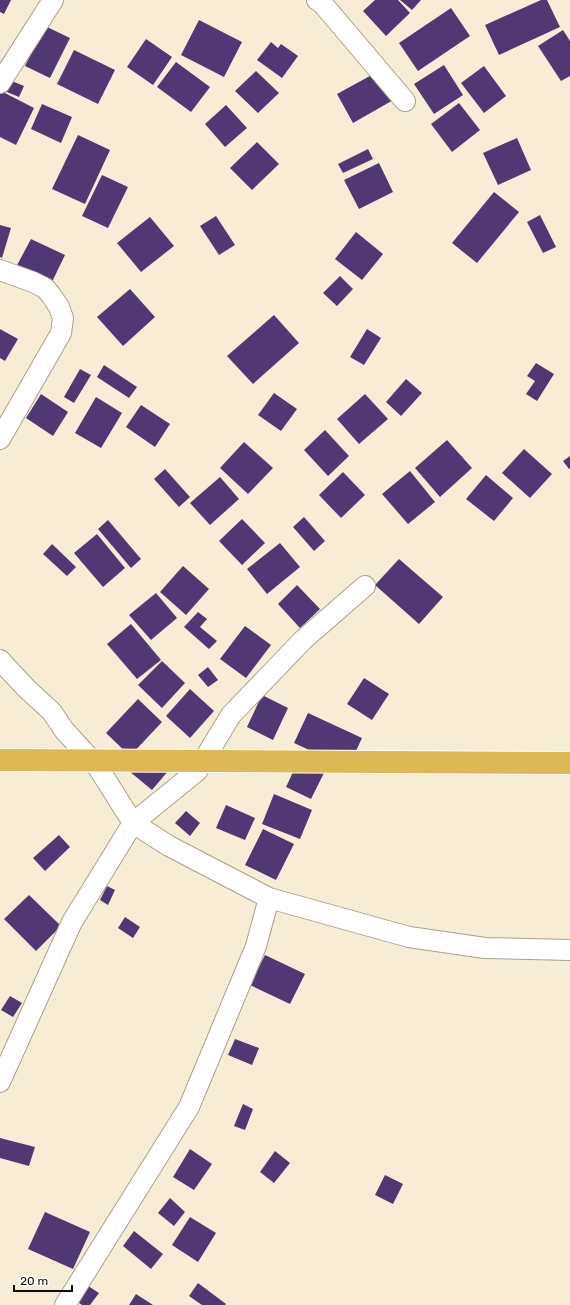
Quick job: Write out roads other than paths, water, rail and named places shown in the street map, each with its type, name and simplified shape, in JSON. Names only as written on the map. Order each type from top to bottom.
[{"type":"highway","points":[[0,760],[570,763]]},
{"type":"street","points":[[0,83],[53,0]]},
{"type":"street","points":[[317,0],[321,2],[405,101]]},
{"type":"street","points":[[0,270],[45,288],[59,307],[63,318],[61,333],[0,439]]},
{"type":"street","points":[[0,1082],[72,922],[133,823],[197,771],[231,715],[303,640],[365,586]]},
{"type":"street","points":[[0,660],[26,688],[52,712],[64,730],[98,766],[133,823],[169,846],[269,898],[409,937],[485,948],[570,950]]},
{"type":"street","points":[[65,1305],[189,1107],[256,946],[269,898]]}]
